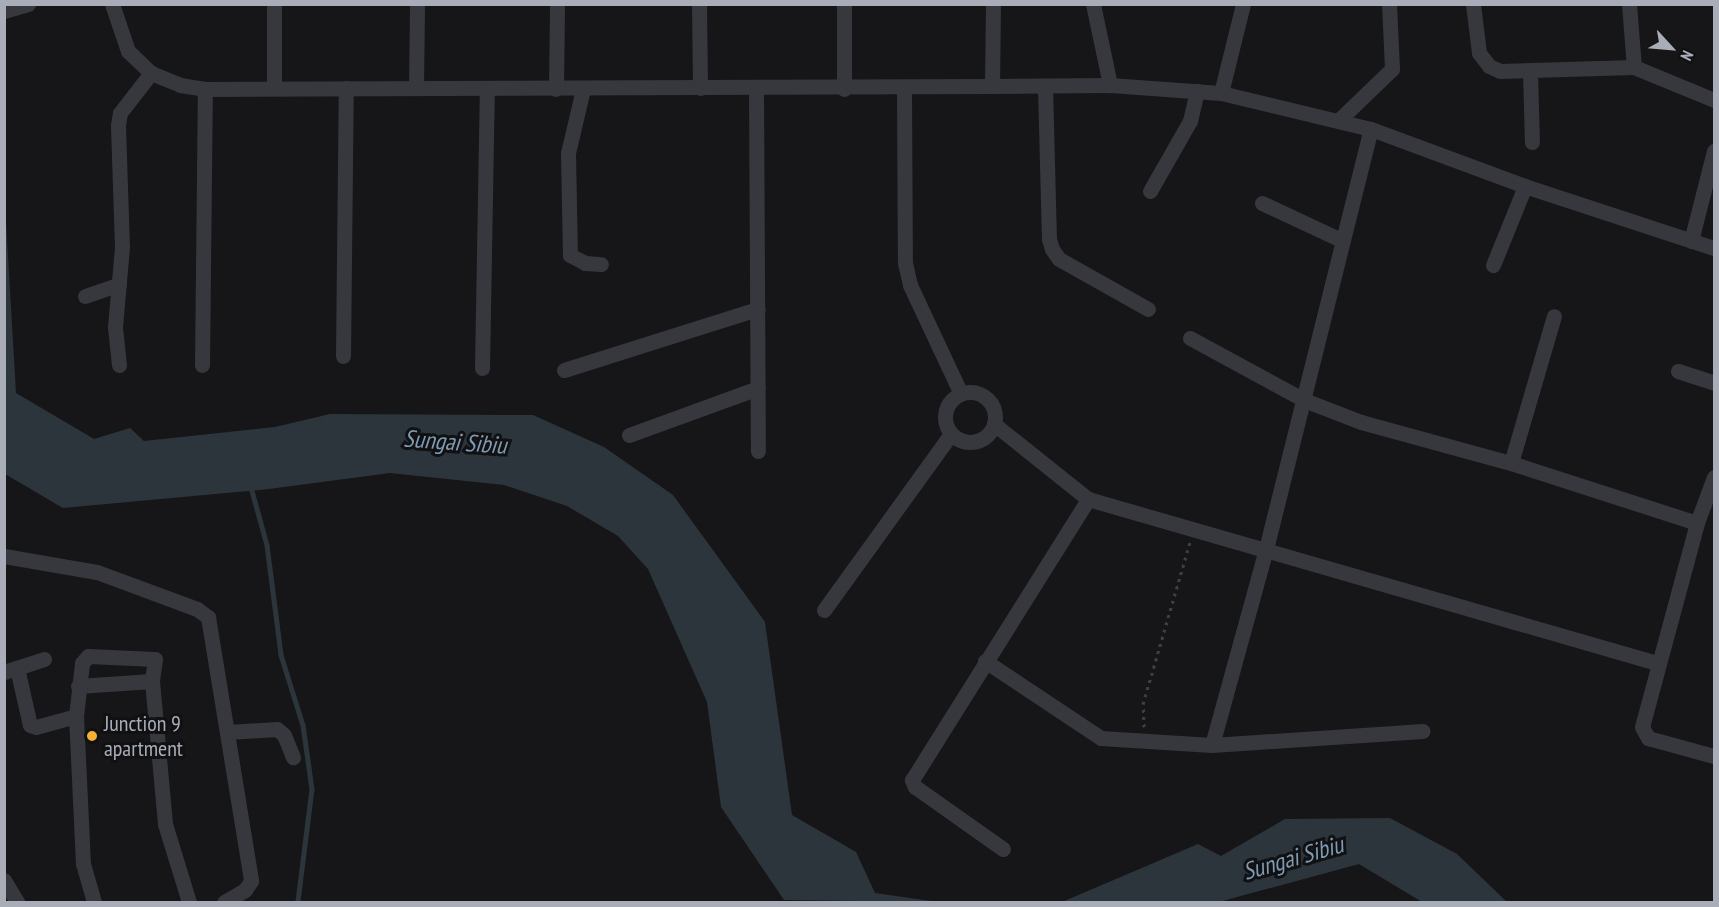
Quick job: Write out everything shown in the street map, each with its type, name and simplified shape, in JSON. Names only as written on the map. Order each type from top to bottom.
[{"type":"street","points":[[4,11],[28,4]]},
{"type":"street","points":[[112,4],[128,51],[151,73],[180,85],[205,89],[274,87],[844,89],[1110,85],[1221,93],[1371,129],[1525,186],[1714,248]]},
{"type":"street","points":[[274,4],[274,87]]},
{"type":"street","points":[[416,88],[417,4]]},
{"type":"street","points":[[556,89],[557,4]]},
{"type":"street","points":[[699,4],[700,88]]},
{"type":"street","points":[[844,4],[844,89]]},
{"type":"street","points":[[992,86],[993,4]]},
{"type":"street","points":[[1093,4],[1110,85]]},
{"type":"street","points":[[1221,93],[1243,4]]},
{"type":"street","points":[[1339,120],[1392,69],[1389,4]]},
{"type":"street","points":[[1473,4],[1483,60],[1500,71],[1530,72],[1634,67],[1714,100]]},
{"type":"street","points":[[1629,4],[1634,67]]},
{"type":"street","points":[[1530,72],[1532,142]]},
{"type":"street","points":[[119,365],[115,327],[119,284],[118,119],[151,73]]},
{"type":"street","points":[[1045,87],[1048,239],[1052,249],[1059,259],[1148,309]]},
{"type":"street","points":[[343,356],[346,88]]},
{"type":"street","points":[[756,88],[758,451]]},
{"type":"street","points":[[904,88],[905,263],[910,285],[961,394]]},
{"type":"street","points":[[202,365],[205,89]]},
{"type":"street","points":[[482,368],[486,89]]},
{"type":"street","points":[[583,89],[568,153],[570,255],[585,263],[601,264]]},
{"type":"street","points":[[1150,191],[1190,121],[1197,92]]},
{"type":"street","points":[[1212,745],[1266,549],[1371,129]]},
{"type":"street","points":[[1691,241],[1714,151]]},
{"type":"street","points":[[1493,265],[1525,186]]},
{"type":"street","points":[[1262,203],[1344,241]]},
{"type":"street","points":[[85,296],[119,284]]},
{"type":"street","points":[[564,370],[758,309]]},
{"type":"street","points":[[1511,463],[1554,316]]},
{"type":"street","points":[[1190,338],[1304,400],[1361,422],[1511,463],[1697,523]]},
{"type":"street","points":[[1678,371],[1714,382]]},
{"type":"street","points":[[629,435],[758,388]]},
{"type":"street","points":[[961,394],[977,394],[987,399],[994,413],[994,424],[987,435],[975,442],[962,441],[951,434],[946,412],[961,394]]},
{"type":"street","points":[[994,424],[1088,500],[1194,527],[1657,663]]},
{"type":"street","points":[[824,609],[951,434]]},
{"type":"street","points":[[1714,477],[1712,495],[1697,523],[1657,663],[1642,727],[1645,735],[1714,756]]},
{"type":"street","points":[[1003,849],[915,787],[912,780],[1088,500]]},
{"type":"street","points":[[4,556],[97,572],[203,612],[208,617],[251,881],[245,890],[224,903]]},
{"type":"street","points":[[94,903],[83,864],[76,716],[82,663],[88,656],[152,657],[155,662],[152,681],[165,824],[189,903]]},
{"type":"street","points":[[44,659],[11,670],[30,725],[36,727],[76,716]]},
{"type":"street","points":[[985,661],[1101,738],[1146,744],[1212,745],[1423,731]]},
{"type":"street","points":[[78,686],[152,681]]},
{"type":"street","points":[[227,732],[277,729],[284,735],[293,757]]},
{"type":"street","points":[[4,880],[17,903]]},
{"type":"path","points":[[1146,744],[1143,705],[1194,527]]},
{"type":"water","name":"Sungai Sibiu","points":[[5,205],[16,393],[94,439],[130,428],[144,441],[275,427],[330,414],[533,415],[604,447],[673,495],[765,622],[792,815],[856,852],[875,893],[938,902],[784,900],[721,807],[707,702],[648,569],[618,536],[567,506],[504,485],[390,473],[269,489],[63,508],[5,474]]},
{"type":"water","name":"Sungai Sibiu","points":[[1390,818],[1457,854],[1507,902],[1422,902],[1359,864],[1219,902],[1062,902],[1198,844],[1221,856],[1285,819]]},
{"type":"waterway","points":[[251,487],[267,545],[281,655],[303,725],[312,789],[298,902]]},
{"type":"place","name":"Junction 9 apartment","points":[[92,736]]}]
